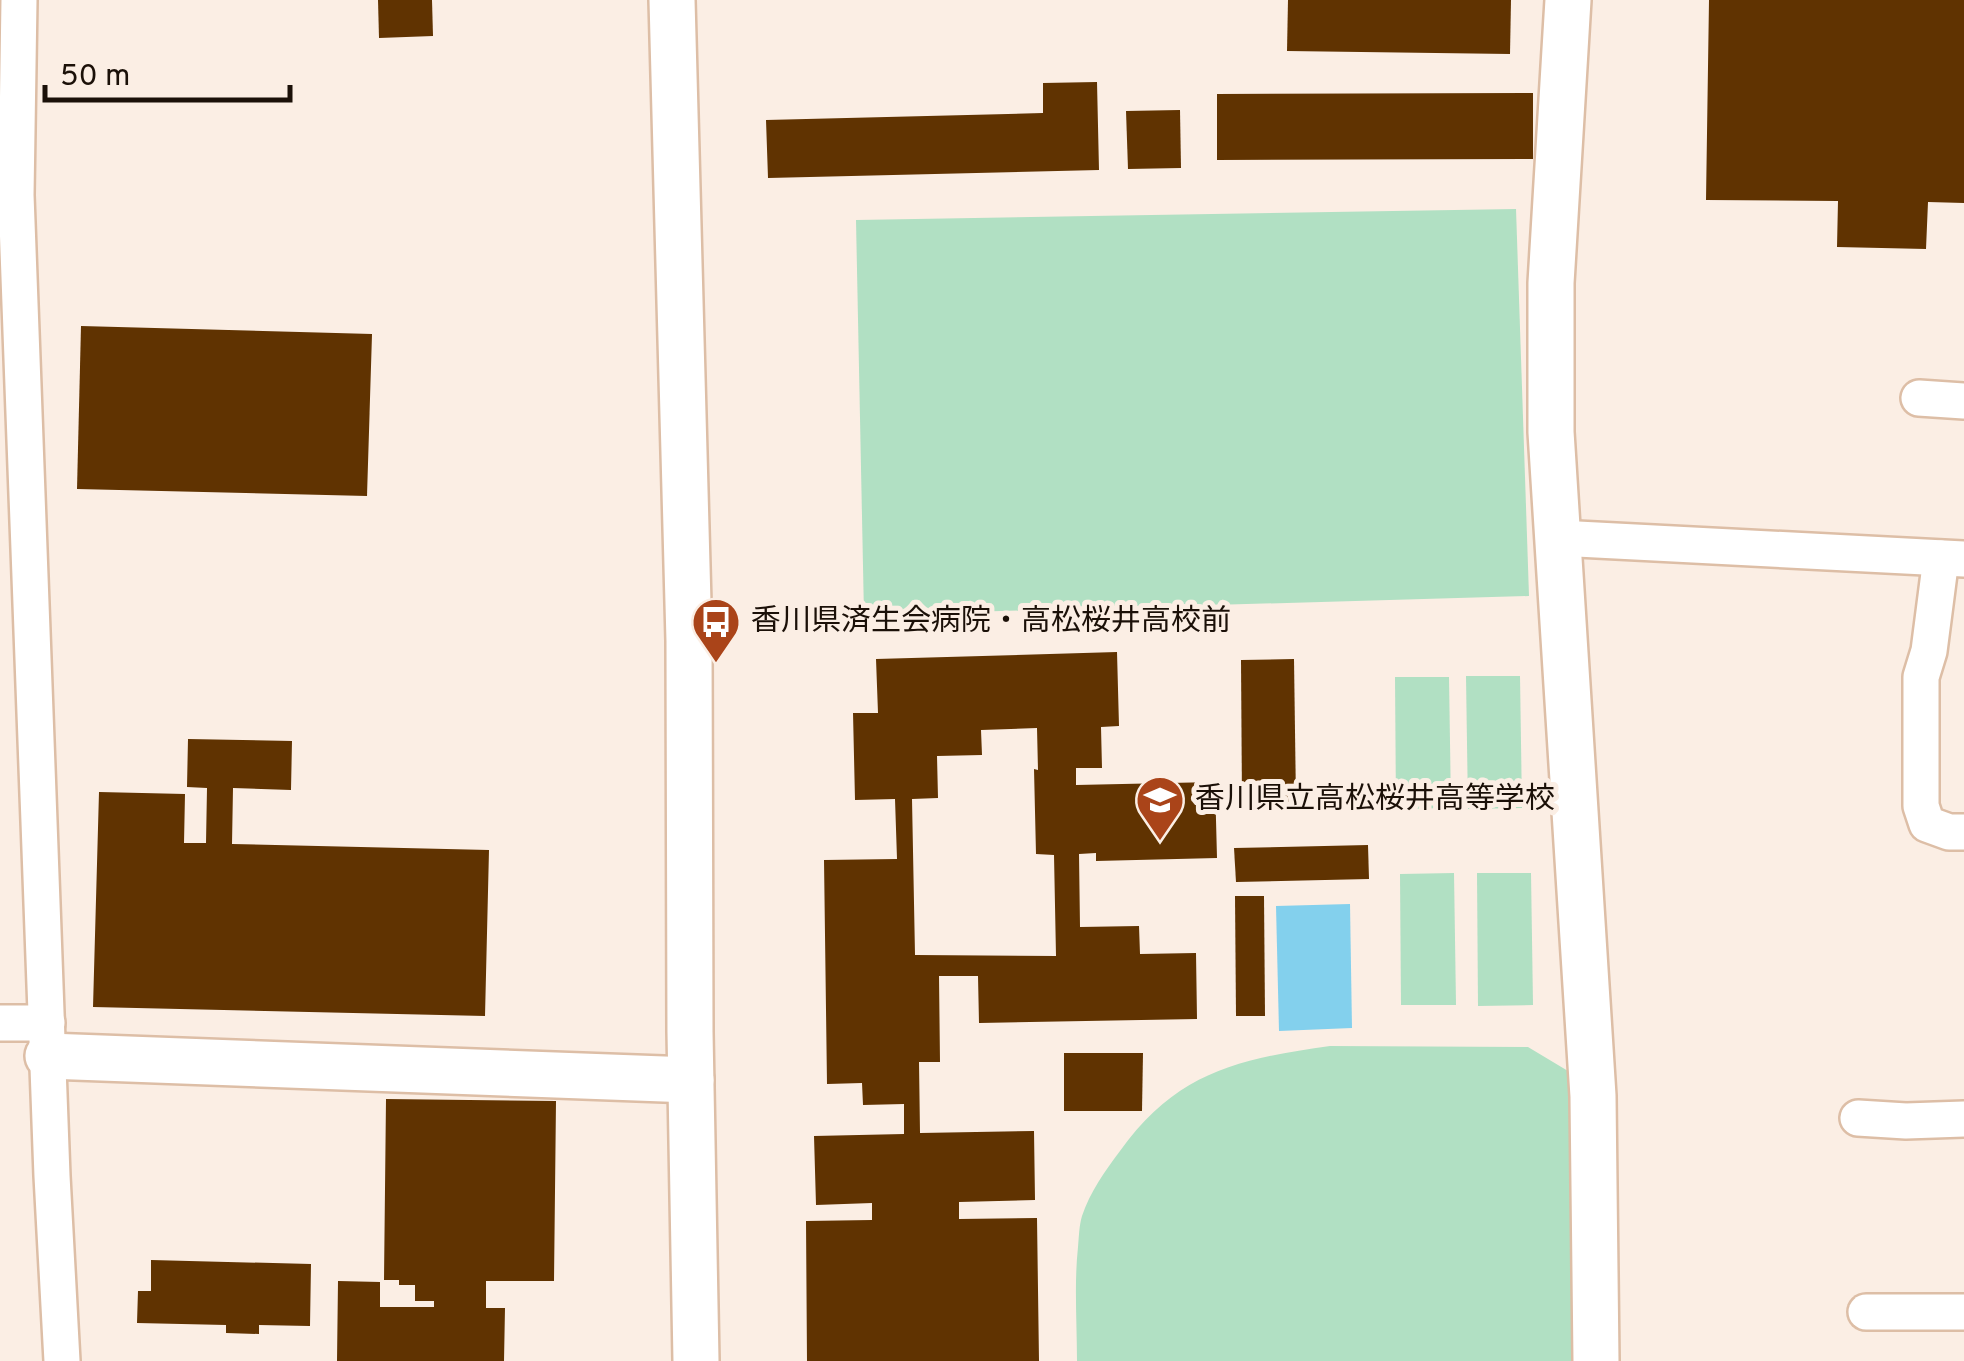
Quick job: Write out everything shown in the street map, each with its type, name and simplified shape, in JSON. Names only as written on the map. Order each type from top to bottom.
[{"type":"street","points":[[19,0],[8,165],[13,492],[48,1040],[62,1361]]},
{"type":"street","points":[[672,0],[689,641],[696,1361]]},
{"type":"street","points":[[1568,0],[1551,283],[1552,432],[1593,1096],[1596,1361]]},
{"type":"street","points":[[1919,398],[1964,401]]},
{"type":"street","points":[[1558,538],[1952,558],[1921,677],[1922,806],[1927,824],[1964,832]]},
{"type":"street","points":[[0,1024],[48,1040],[691,1080]]},
{"type":"street","points":[[1858,1118],[1906,1122],[1964,1119]]},
{"type":"street","points":[[1866,1312],[1964,1312]]},
{"type":"green space","points":[[1516,209],[1529,596],[864,615],[856,220]]},
{"type":"green space","points":[[1466,676],[1520,676],[1522,808],[1468,809]]},
{"type":"green space","points":[[1395,677],[1449,677],[1451,808],[1396,809]]},
{"type":"green space","points":[[1454,873],[1456,1005],[1401,1005],[1400,874]]},
{"type":"green space","points":[[1477,873],[1531,873],[1533,1005],[1478,1006]]},
{"type":"green space","points":[[1330,1046],[1528,1047],[1568,1071],[1579,1361],[1077,1361],[1076,1275],[1081,1220],[1103,1174],[1120,1151],[1142,1124],[1187,1086],[1238,1064]]},
{"type":"water","points":[[1350,904],[1352,1028],[1279,1031],[1276,906]]},
{"type":"building","points":[[378,0],[432,0],[433,36],[379,38]]},
{"type":"building","points":[[1288,0],[1511,0],[1510,54],[1287,51]]},
{"type":"building","points":[[1709,0],[1964,0],[1964,203],[1928,202],[1926,249],[1837,247],[1838,201],[1706,200]]},
{"type":"building","points":[[1097,82],[1099,170],[768,178],[766,120],[1043,113],[1043,83]]},
{"type":"building","points":[[1533,93],[1533,159],[1217,160],[1217,94]]},
{"type":"building","points":[[1180,110],[1181,168],[1128,169],[1126,111]]},
{"type":"building","points":[[81,326],[372,334],[367,496],[77,489]]},
{"type":"building","points":[[1117,652],[1119,726],[1101,727],[1102,768],[1076,768],[1076,785],[1215,782],[1217,858],[1096,861],[1096,853],[1079,854],[1080,927],[1139,926],[1140,954],[1196,953],[1197,1019],[979,1023],[978,976],[939,976],[940,1062],[919,1062],[920,1133],[1034,1131],[1035,1200],[959,1202],[959,1219],[1037,1218],[1039,1361],[807,1361],[806,1221],[872,1220],[872,1203],[816,1205],[814,1136],[904,1134],[904,1104],[863,1105],[862,1083],[827,1084],[824,860],[897,859],[895,799],[855,800],[853,713],[878,713],[876,659]],"holes":[[[1037,728],[1038,770],[1034,769],[1036,854],[1054,855],[1056,956],[915,955],[912,799],[938,798],[937,756],[982,755],[981,730]]]},
{"type":"building","points":[[1294,659],[1296,802],[1242,802],[1241,660]]},
{"type":"building","points":[[188,739],[292,741],[291,790],[233,788],[232,844],[489,850],[485,1016],[93,1007],[99,792],[185,794],[184,843],[206,843],[207,788],[187,787]]},
{"type":"building","points":[[1368,845],[1369,879],[1236,882],[1234,848]]},
{"type":"building","points":[[1235,896],[1264,896],[1265,1016],[1236,1016]]},
{"type":"building","points":[[1064,1053],[1143,1053],[1142,1111],[1064,1111]]},
{"type":"building","points":[[386,1099],[556,1101],[554,1281],[486,1281],[486,1308],[505,1308],[504,1361],[337,1361],[338,1281],[380,1282],[380,1307],[434,1307],[434,1301],[415,1301],[415,1285],[384,1280]]},
{"type":"building","points":[[151,1260],[311,1264],[310,1326],[259,1325],[259,1334],[226,1333],[226,1325],[137,1323],[138,1291],[151,1291]]},
{"type":"place","name":"香川県済生会病院・高松桜井高校前","points":[[716,664]]},
{"type":"place","name":"香川県立高松桜井高等学校","points":[[1160,842]]}]
